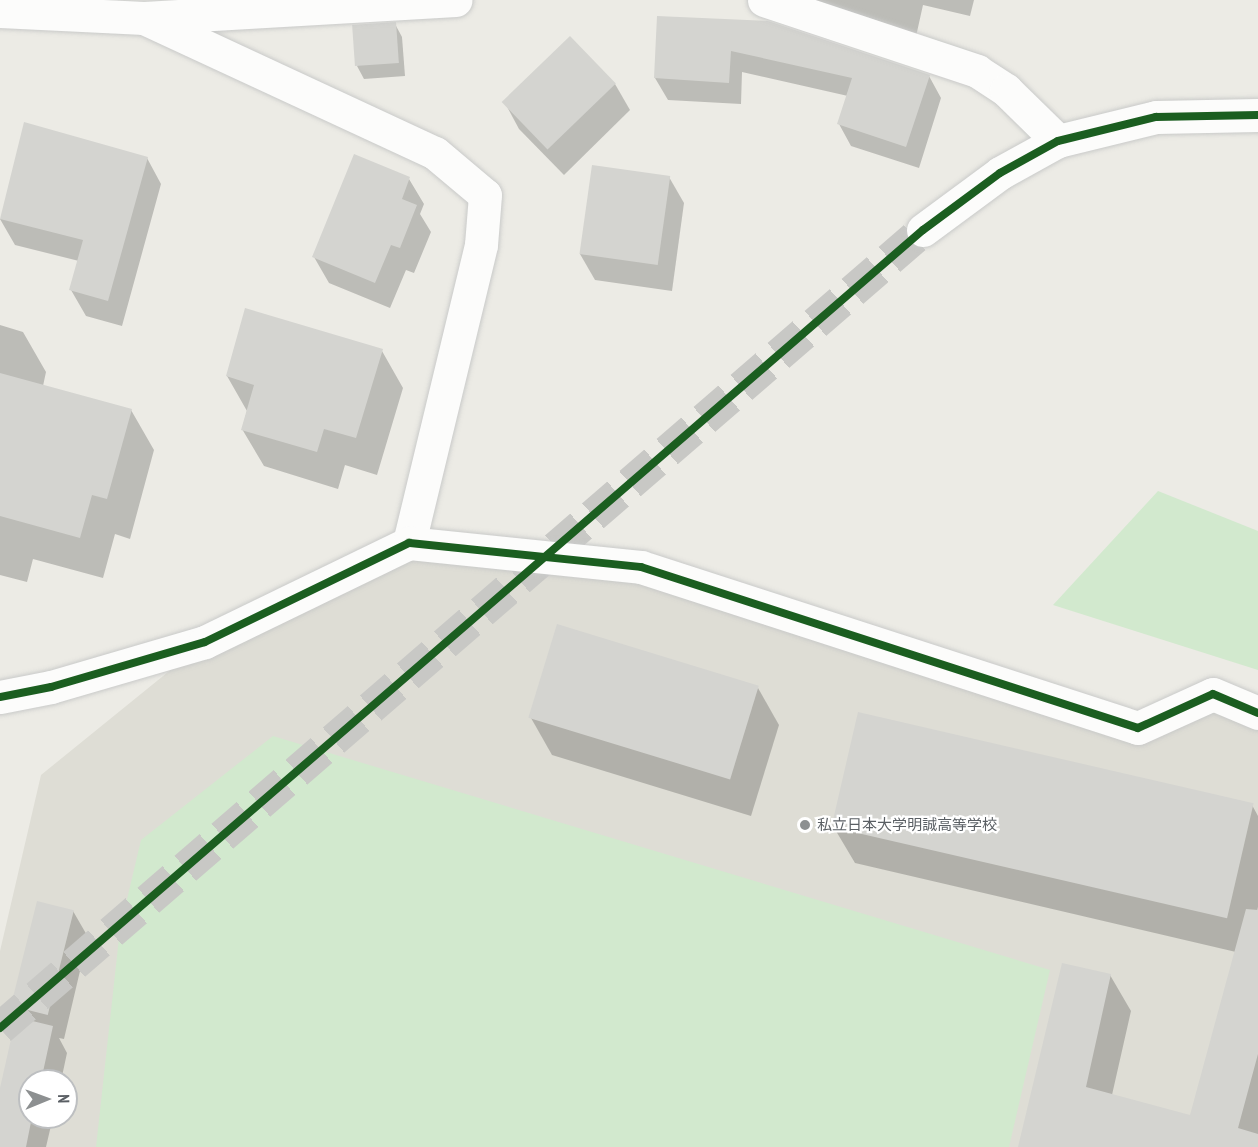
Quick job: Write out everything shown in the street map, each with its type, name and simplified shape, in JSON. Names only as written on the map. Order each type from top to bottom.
[{"type":"street","points":[[0,11],[144,18],[455,0]]},
{"type":"street","points":[[764,0],[977,71],[1006,90],[1058,141]]},
{"type":"street","points":[[144,18],[435,153],[486,195],[481,245],[409,543]]},
{"type":"street","points":[[923,230],[1000,173],[1058,141],[1156,117],[1258,115]]},
{"type":"street","points":[[0,697],[51,687],[205,642],[409,543],[641,567],[1138,728],[1213,694],[1258,713]]},
{"type":"shaded area","points":[[409,543],[553,557],[1138,728],[1213,694],[1258,713],[1258,1147],[0,1147],[0,951],[41,775],[205,642]]},
{"type":"green space","points":[[1158,491],[1258,531],[1258,670],[1053,605]]},
{"type":"green space","points":[[273,736],[1050,970],[1009,1147],[96,1147],[120,929],[141,840]]},
{"type":"building","points":[[657,16],[768,21],[930,75],[906,147],[837,124],[852,78],[731,51],[729,83],[654,78]]},
{"type":"building","points":[[396,22],[399,63],[355,66],[352,25]]},
{"type":"building","points":[[570,36],[616,83],[548,149],[502,102]]},
{"type":"building","points":[[24,122],[148,157],[108,301],[69,290],[83,240],[0,219]]},
{"type":"building","points":[[354,154],[410,177],[402,199],[417,205],[400,248],[391,245],[375,283],[312,257]]},
{"type":"building","points":[[592,165],[670,176],[658,265],[579,254]]},
{"type":"building","points":[[245,308],[383,349],[356,438],[324,429],[317,452],[241,430],[254,385],[226,376]]},
{"type":"building","points":[[0,373],[132,409],[107,499],[92,495],[80,538],[0,516]]},
{"type":"building","points":[[557,624],[759,686],[730,779],[528,718]]},
{"type":"building","points":[[858,712],[1254,803],[1227,918],[831,827]]},
{"type":"building","points":[[37,901],[74,910],[48,1015],[11,1006]]},
{"type":"building","points":[[1246,909],[1258,910],[1258,1054],[1238,1128],[1258,1134],[1258,1147],[1018,1147],[1062,963],[1111,974],[1086,1087],[1190,1115]]},
{"type":"building","points":[[16,1017],[53,1026],[44,1069],[18,1069],[18,1129],[30,1129],[26,1147],[0,1147],[0,1088]]},
{"type":"tunnel","points":[[0,1028],[923,230]]},
{"type":"cycle path","points":[[0,1028],[923,230],[1000,173],[1058,141],[1156,117],[1258,115]]},
{"type":"cycle path","points":[[0,697],[51,687],[205,642],[409,543],[641,567],[1138,728],[1213,694],[1258,713]]},
{"type":"place","name":"私立日本大学明誠高等学校","points":[[805,825]]}]
